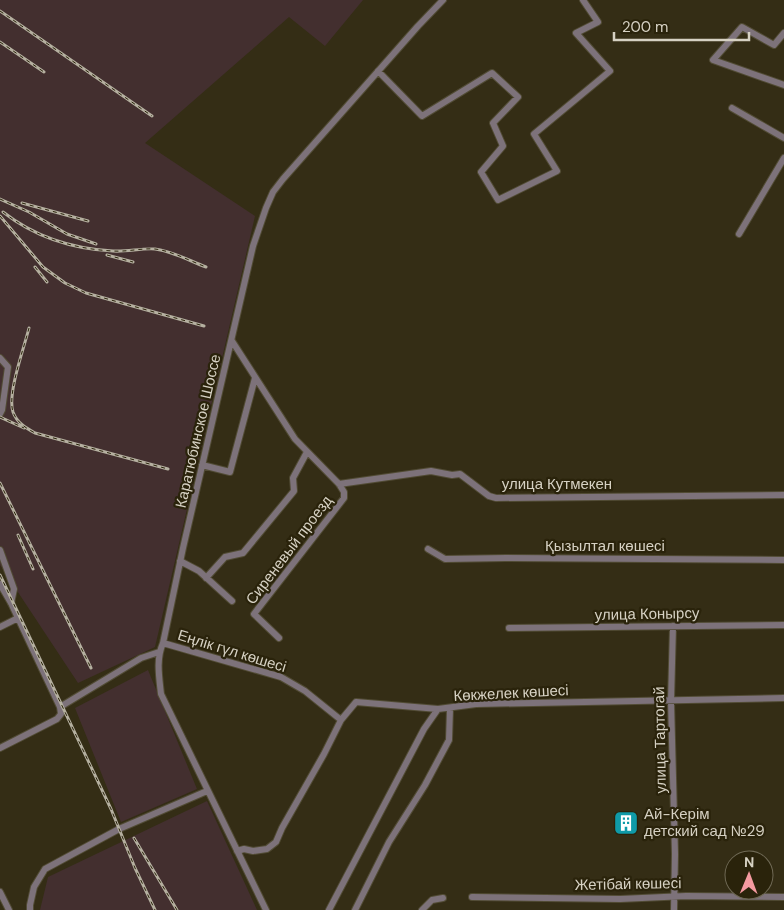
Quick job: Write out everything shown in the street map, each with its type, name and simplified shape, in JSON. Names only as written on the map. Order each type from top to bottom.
[{"type":"street","name":"Каратюбинское Шоссе","points":[[266,910],[161,694],[158,672],[159,652],[163,642],[253,246],[273,192],[378,71],[443,0]]},
{"type":"street","points":[[378,71],[422,116],[492,73],[518,97],[493,123],[503,146],[481,172],[498,200],[557,172],[534,134],[610,71],[576,33],[598,22],[583,0]]},
{"type":"street","points":[[784,33],[774,45],[742,27],[713,60],[784,85]]},
{"type":"street","points":[[732,108],[784,138]]},
{"type":"street","points":[[739,234],[784,158]]},
{"type":"street","name":"Сиреневый проезд","points":[[232,341],[295,439],[339,484],[344,492],[344,498],[254,614],[279,638]]},
{"type":"street","points":[[0,358],[8,367],[0,414]]},
{"type":"street","points":[[202,465],[230,472],[255,378]]},
{"type":"street","points":[[206,578],[225,557],[243,553],[294,491],[293,478],[307,452]]},
{"type":"street","name":"улица Кутмекен","points":[[339,484],[431,472],[452,475],[460,474],[489,496],[496,498],[784,495]]},
{"type":"street","name":"Қызылтал көшесі","points":[[428,549],[445,559],[784,560]]},
{"type":"street","points":[[0,550],[14,589],[12,604]]},
{"type":"street","points":[[180,561],[199,571],[232,601]]},
{"type":"street","points":[[0,584],[12,604],[60,707],[61,714],[57,719],[0,748]]},
{"type":"street","points":[[0,627],[18,618]]},
{"type":"street","name":"улица Конырсу","points":[[509,628],[784,625]]},
{"type":"street","name":"улица Тартогай","points":[[673,626],[671,701],[675,854],[674,910]]},
{"type":"street","name":"Еңлік гүл көшесі","points":[[163,642],[281,677],[305,691],[341,720]]},
{"type":"street","points":[[60,707],[140,658],[159,652]]},
{"type":"street","name":"Көкжелек көшесі","points":[[329,910],[424,729],[438,709],[476,704],[784,698]]},
{"type":"street","points":[[237,851],[244,849],[253,851],[267,849],[276,842],[341,720],[356,702],[438,709]]},
{"type":"street","points":[[355,910],[389,842],[425,785],[449,740],[450,708]]},
{"type":"street","points":[[30,910],[34,887],[45,869],[119,829],[207,791]]},
{"type":"street","points":[[0,892],[9,910]]},
{"type":"street","name":"Жетібай көшесі","points":[[472,897],[620,899],[686,896],[784,897]]},
{"type":"street","points":[[422,910],[432,900],[443,898]]},
{"type":"shaded area","points":[[0,0],[363,0],[325,46],[289,17],[145,143],[255,216],[155,647],[78,683],[0,565]]},
{"type":"shaded area","points":[[148,670],[197,789],[121,822],[75,708]]},
{"type":"shaded area","points":[[207,801],[257,910],[40,910],[48,877]]},
{"type":"railway","points":[[0,11],[152,116]]},
{"type":"railway","points":[[0,42],[44,72]]},
{"type":"railway","points":[[0,199],[29,212],[67,234],[96,244]]},
{"type":"railway","points":[[22,203],[88,221]]},
{"type":"railway","points":[[3,212],[41,235],[83,248],[113,251],[155,249],[174,254],[206,267]]},
{"type":"railway","points":[[0,216],[43,267],[65,283],[86,293],[204,326]]},
{"type":"railway","points":[[107,255],[133,262]]},
{"type":"railway","points":[[35,267],[47,282]]},
{"type":"railway","points":[[29,328],[12,394],[13,412],[19,422],[35,433],[168,469]]},
{"type":"railway","points":[[0,417],[24,428]]},
{"type":"railway","points":[[0,483],[91,668]]},
{"type":"railway","points":[[18,535],[33,569]]},
{"type":"railway","points":[[0,575],[111,809],[135,868],[155,910]]},
{"type":"railway","points":[[134,838],[177,910]]},
{"type":"place","name":"Ай-Керім детский сад №29","points":[[626,823]]}]
